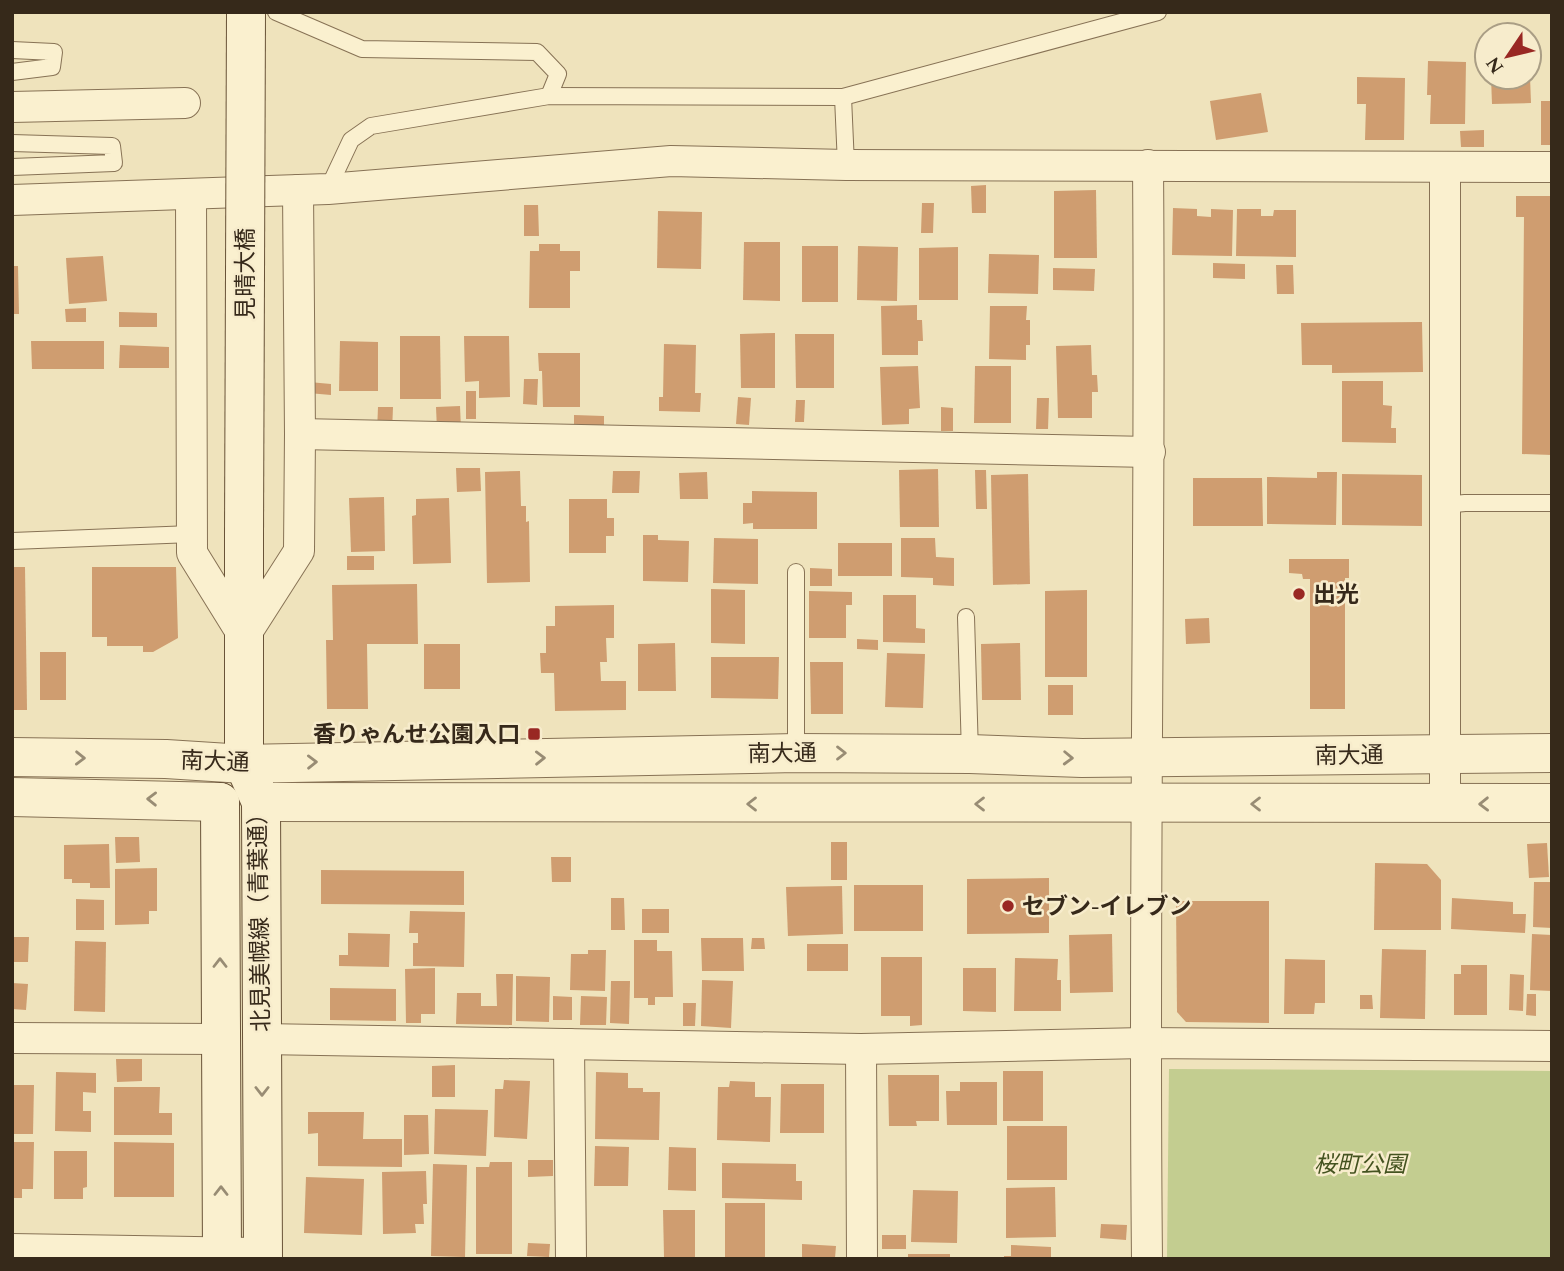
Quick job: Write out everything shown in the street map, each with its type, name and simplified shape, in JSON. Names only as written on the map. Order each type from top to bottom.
[{"type":"street","name":"見晴大橋","points":[[244,536],[246,12]]},
{"type":"street","points":[[12,107],[184,103]]},
{"type":"street","points":[[12,200],[328,189],[671,161],[846,165],[1552,167]]},
{"type":"street","points":[[1147,1259],[1144,1043],[1150,452],[1149,165]]},
{"type":"street","points":[[1445,167],[1445,804]]},
{"type":"street","points":[[191,194],[192,553],[244,637],[299,551],[298,190]]},
{"type":"street","points":[[300,434],[1150,452]]},
{"type":"street","name":"北見美幌線（青葉通）","points":[[244,536],[244,764],[261,803],[263,1256]]},
{"type":"street","name":"南大通","points":[[12,757],[166,759],[244,764],[796,752],[1082,758],[1552,753]]},
{"type":"street","points":[[220,802],[244,764]]},
{"type":"street","name":"南大通","points":[[12,797],[261,803],[1552,803]]},
{"type":"street","name":"北見美幌線（青葉通）","points":[[220,802],[222,1256]]},
{"type":"street","points":[[12,1038],[220,1039]]},
{"type":"street","points":[[262,1039],[861,1049],[1144,1043],[1552,1046]]},
{"type":"street","points":[[569,1044],[571,1259]]},
{"type":"street","points":[[861,1049],[862,1259]]},
{"type":"street","points":[[12,1249],[263,1256]]},
{"type":"lane","points":[[276,12],[362,49],[537,52],[558,74],[549,96]]},
{"type":"lane","points":[[328,189],[351,140],[371,126],[549,96],[843,97],[1158,12]]},
{"type":"lane","points":[[12,50],[54,52],[52,67],[12,72]]},
{"type":"lane","points":[[843,97],[846,165]]},
{"type":"lane","points":[[12,143],[112,146],[114,163],[12,167]]},
{"type":"lane","points":[[1444,505],[1552,503]]},
{"type":"lane","points":[[12,541],[192,534]]},
{"type":"lane","points":[[796,572],[796,752]]},
{"type":"lane","points":[[966,617],[970,754]]},
{"type":"green space","name":"桜町公園","points":[[1169,1069],[1552,1071],[1552,1259],[1167,1259]]},
{"type":"building","points":[[1428,61],[1466,62],[1465,124],[1430,124]]},
{"type":"building","points":[[1357,77],[1405,78],[1404,140],[1365,140],[1366,104],[1357,104]]},
{"type":"building","points":[[1492,91],[1531,91],[1531,103],[1492,104]]},
{"type":"building","points":[[1261,93],[1268,132],[1216,140],[1210,101]]},
{"type":"building","points":[[1541,101],[1552,101],[1552,145],[1541,145]]},
{"type":"building","points":[[1484,130],[1484,147],[1461,147],[1460,131]]},
{"type":"building","points":[[986,185],[986,213],[972,213],[971,186]]},
{"type":"building","points":[[1096,190],[1097,258],[1054,258],[1054,191]]},
{"type":"building","points":[[1516,196],[1552,196],[1552,455],[1522,454],[1524,217],[1516,217]]},
{"type":"building","points":[[922,203],[934,203],[933,233],[921,233]]},
{"type":"building","points":[[524,205],[538,205],[539,236],[524,236]]},
{"type":"building","points":[[1173,208],[1197,209],[1197,216],[1211,217],[1211,209],[1233,210],[1232,256],[1172,255]]},
{"type":"building","points":[[1237,209],[1261,209],[1261,216],[1273,216],[1274,210],[1296,210],[1296,257],[1236,256]]},
{"type":"building","points":[[658,211],[702,212],[701,269],[657,268]]},
{"type":"building","points":[[744,242],[780,242],[780,301],[743,300]]},
{"type":"building","points":[[539,244],[560,244],[560,251],[580,251],[580,271],[570,271],[570,308],[529,308],[530,251],[539,251]]},
{"type":"building","points":[[802,246],[838,246],[838,302],[802,302]]},
{"type":"building","points":[[858,246],[898,247],[897,301],[857,300]]},
{"type":"building","points":[[958,247],[958,300],[919,300],[919,248]]},
{"type":"building","points":[[989,254],[1039,255],[1038,294],[988,293]]},
{"type":"building","points":[[103,256],[107,301],[69,304],[66,258]]},
{"type":"building","points":[[1213,263],[1245,264],[1245,279],[1213,278]]},
{"type":"building","points":[[1276,265],[1293,265],[1294,294],[1277,294]]},
{"type":"building","points":[[12,266],[18,266],[19,314],[12,314]]},
{"type":"building","points":[[1053,268],[1095,269],[1094,291],[1053,290]]},
{"type":"building","points":[[917,305],[917,320],[922,320],[923,341],[918,341],[918,355],[882,355],[881,306]]},
{"type":"building","points":[[990,306],[1027,306],[1030,345],[1026,345],[1026,360],[989,359]]},
{"type":"building","points":[[86,308],[86,322],[66,322],[65,309]]},
{"type":"building","points":[[119,312],[157,313],[157,327],[119,327]]},
{"type":"building","points":[[1422,322],[1423,372],[1332,373],[1332,365],[1302,365],[1301,323]]},
{"type":"building","points":[[775,333],[775,388],[741,388],[740,334]]},
{"type":"building","points":[[795,334],[834,334],[834,388],[796,388]]},
{"type":"building","points":[[400,336],[440,336],[441,399],[400,399]]},
{"type":"building","points":[[464,336],[509,336],[510,397],[479,398],[479,381],[465,382]]},
{"type":"building","points":[[31,341],[104,341],[104,369],[32,369]]},
{"type":"building","points":[[340,341],[378,342],[378,391],[339,391]]},
{"type":"building","points":[[664,344],[696,345],[695,393],[701,393],[700,412],[659,411],[659,397],[663,397]]},
{"type":"building","points":[[120,345],[169,347],[169,368],[119,368]]},
{"type":"building","points":[[1091,345],[1092,375],[1097,375],[1098,392],[1092,392],[1092,418],[1058,418],[1056,346]]},
{"type":"building","points":[[538,353],[580,353],[580,407],[543,407],[542,371],[539,371]]},
{"type":"building","points":[[918,366],[920,408],[909,409],[909,424],[882,425],[880,367]]},
{"type":"building","points":[[975,366],[1011,366],[1011,423],[974,423]]},
{"type":"building","points":[[524,379],[538,379],[537,405],[523,404]]},
{"type":"building","points":[[1342,381],[1383,381],[1383,405],[1392,406],[1391,428],[1396,428],[1396,443],[1342,442]]},
{"type":"building","points":[[309,382],[331,384],[331,395],[308,393]]},
{"type":"building","points":[[466,391],[476,391],[476,419],[466,419]]},
{"type":"building","points":[[738,397],[751,398],[749,425],[736,424]]},
{"type":"building","points":[[1037,398],[1049,398],[1048,429],[1036,429]]},
{"type":"building","points":[[796,400],[805,400],[804,422],[795,422]]},
{"type":"building","points":[[460,406],[461,429],[437,430],[436,407]]},
{"type":"building","points":[[378,407],[393,407],[392,432],[377,432]]},
{"type":"building","points":[[941,407],[953,408],[953,431],[941,431]]},
{"type":"building","points":[[574,415],[604,416],[604,426],[574,426]]},
{"type":"building","points":[[456,468],[480,468],[481,491],[457,492]]},
{"type":"building","points":[[938,469],[939,527],[900,527],[899,470]]},
{"type":"building","points":[[975,470],[986,470],[987,509],[976,509]]},
{"type":"building","points":[[520,471],[521,506],[526,506],[526,522],[529,521],[530,582],[487,583],[485,472]]},
{"type":"building","points":[[613,471],[640,471],[639,493],[612,493]]},
{"type":"building","points":[[707,472],[708,499],[680,499],[679,473]]},
{"type":"building","points":[[1317,472],[1337,472],[1336,525],[1267,524],[1267,477],[1317,478]]},
{"type":"building","points":[[1028,474],[1030,584],[993,585],[991,475]]},
{"type":"building","points":[[1342,474],[1422,475],[1422,526],[1342,525]]},
{"type":"building","points":[[1193,478],[1262,478],[1263,526],[1193,526]]},
{"type":"building","points":[[752,491],[817,492],[817,529],[753,529],[753,523],[743,524],[743,503],[752,503]]},
{"type":"building","points":[[384,497],[385,551],[351,552],[349,498]]},
{"type":"building","points":[[449,498],[451,563],[413,564],[412,516],[416,515],[416,499]]},
{"type":"building","points":[[569,499],[607,499],[607,518],[614,518],[614,536],[606,536],[606,553],[569,553]]},
{"type":"building","points":[[643,535],[658,535],[658,540],[689,541],[688,582],[643,581]]},
{"type":"building","points":[[714,538],[758,539],[758,584],[713,583]]},
{"type":"building","points":[[901,538],[935,538],[936,557],[954,558],[954,586],[933,585],[933,578],[901,577]]},
{"type":"building","points":[[838,543],[892,543],[892,576],[838,576]]},
{"type":"building","points":[[347,556],[374,556],[374,570],[347,570]]},
{"type":"building","points":[[1289,559],[1349,559],[1349,578],[1345,578],[1345,709],[1310,709],[1310,579],[1303,579],[1302,574],[1289,573]]},
{"type":"building","points":[[12,567],[25,567],[27,710],[12,710]]},
{"type":"building","points":[[92,567],[176,567],[178,638],[153,652],[143,652],[143,646],[107,646],[107,637],[92,637]]},
{"type":"building","points":[[810,568],[832,569],[832,586],[810,586]]},
{"type":"building","points":[[417,584],[418,644],[367,644],[368,709],[327,709],[326,640],[333,640],[332,585]]},
{"type":"building","points":[[711,589],[745,590],[745,644],[711,643]]},
{"type":"building","points":[[1087,590],[1087,677],[1045,677],[1045,591]]},
{"type":"building","points":[[809,591],[852,592],[852,605],[846,605],[846,638],[809,638]]},
{"type":"building","points":[[883,595],[916,595],[916,628],[925,629],[925,643],[883,642]]},
{"type":"building","points":[[614,605],[614,638],[606,638],[607,662],[600,662],[601,681],[626,681],[626,710],[555,711],[554,673],[541,673],[540,653],[546,653],[546,626],[555,626],[555,606]]},
{"type":"building","points":[[1209,618],[1210,643],[1186,644],[1185,619]]},
{"type":"building","points":[[857,639],[878,640],[878,650],[857,649]]},
{"type":"building","points":[[675,643],[676,691],[638,691],[638,644]]},
{"type":"building","points":[[1020,643],[1021,700],[982,700],[981,644]]},
{"type":"building","points":[[424,644],[460,644],[460,689],[424,689]]},
{"type":"building","points":[[40,652],[66,652],[66,700],[40,700]]},
{"type":"building","points":[[887,653],[925,654],[923,708],[885,707]]},
{"type":"building","points":[[711,657],[779,657],[778,699],[711,698]]},
{"type":"building","points":[[810,662],[843,662],[843,714],[811,714]]},
{"type":"building","points":[[1048,685],[1073,685],[1073,715],[1048,715]]},
{"type":"building","points":[[115,837],[139,837],[140,862],[116,863]]},
{"type":"building","points":[[831,842],[847,842],[847,880],[831,880]]},
{"type":"building","points":[[1547,843],[1549,877],[1529,878],[1527,844]]},
{"type":"building","points":[[109,844],[110,888],[90,888],[90,883],[72,883],[72,879],[64,879],[64,845]]},
{"type":"building","points":[[551,857],[571,857],[571,882],[552,882]]},
{"type":"building","points":[[1375,863],[1427,864],[1441,880],[1441,930],[1374,930]]},
{"type":"building","points":[[157,868],[157,911],[149,911],[149,924],[115,925],[115,869]]},
{"type":"building","points":[[321,870],[464,871],[464,905],[321,904]]},
{"type":"building","name":"セブン-イレブン","points":[[1049,878],[1049,933],[967,934],[967,879]]},
{"type":"building","points":[[1534,882],[1552,882],[1552,928],[1533,927]]},
{"type":"building","points":[[854,885],[923,885],[923,931],[854,931]]},
{"type":"building","points":[[842,886],[843,934],[788,936],[786,887]]},
{"type":"building","points":[[611,898],[624,898],[625,930],[611,930]]},
{"type":"building","points":[[1452,898],[1513,902],[1513,914],[1526,914],[1525,933],[1451,929]]},
{"type":"building","points":[[76,899],[104,900],[104,930],[76,930]]},
{"type":"building","points":[[1176,901],[1269,901],[1269,1023],[1186,1022],[1177,1012]]},
{"type":"building","points":[[642,909],[669,909],[669,933],[642,933]]},
{"type":"building","points":[[410,911],[465,912],[464,967],[413,966],[413,943],[418,943],[418,933],[409,933]]},
{"type":"building","points":[[348,933],[390,934],[389,967],[339,966],[339,955],[348,955]]},
{"type":"building","points":[[1112,934],[1113,992],[1070,993],[1069,935]]},
{"type":"building","points":[[1532,934],[1552,935],[1552,991],[1530,990]]},
{"type":"building","points":[[12,937],[29,937],[28,962],[12,962]]},
{"type":"building","points":[[701,938],[743,938],[744,971],[702,971]]},
{"type":"building","points":[[752,938],[764,938],[765,949],[751,949]]},
{"type":"building","points":[[634,940],[657,940],[657,951],[672,951],[673,997],[655,997],[655,1005],[648,1005],[648,998],[634,998]]},
{"type":"building","points":[[75,941],[106,942],[105,1012],[74,1011]]},
{"type":"building","points":[[807,944],[848,944],[848,971],[807,971]]},
{"type":"building","points":[[1382,949],[1426,950],[1425,1019],[1380,1018]]},
{"type":"building","points":[[588,950],[606,950],[605,991],[570,990],[571,954],[588,954]]},
{"type":"building","points":[[881,957],[922,957],[922,1025],[910,1026],[910,1016],[881,1016]]},
{"type":"building","points":[[1015,958],[1058,959],[1057,980],[1061,980],[1061,1011],[1014,1011]]},
{"type":"building","points":[[1285,959],[1325,960],[1325,1003],[1315,1003],[1314,1014],[1284,1014]]},
{"type":"building","points":[[1461,965],[1487,965],[1487,1015],[1454,1015],[1454,974],[1461,974]]},
{"type":"building","points":[[435,968],[435,1014],[421,1014],[421,1023],[406,1023],[405,969]]},
{"type":"building","points":[[963,968],[996,968],[996,1012],[963,1011]]},
{"type":"building","points":[[496,974],[513,974],[512,1025],[456,1024],[457,993],[481,993],[481,1006],[497,1006]]},
{"type":"building","points":[[1510,974],[1524,975],[1523,1011],[1509,1010]]},
{"type":"building","points":[[516,976],[550,977],[549,1022],[516,1021]]},
{"type":"building","points":[[702,980],[733,981],[731,1028],[701,1026]]},
{"type":"building","points":[[611,981],[630,981],[629,1024],[610,1023]]},
{"type":"building","points":[[12,983],[28,984],[26,1010],[12,1009]]},
{"type":"building","points":[[330,988],[396,989],[396,1021],[330,1020]]},
{"type":"building","points":[[1527,994],[1536,994],[1536,1016],[1526,1015]]},
{"type":"building","points":[[1360,995],[1372,995],[1373,1009],[1360,1009]]},
{"type":"building","points":[[553,996],[572,997],[572,1020],[553,1020]]},
{"type":"building","points":[[581,996],[607,997],[606,1025],[580,1025]]},
{"type":"building","points":[[683,1003],[696,1003],[695,1026],[683,1026]]},
{"type":"building","points":[[116,1059],[142,1059],[142,1081],[117,1082]]},
{"type":"building","points":[[455,1065],[455,1097],[432,1097],[432,1066]]},
{"type":"building","points":[[1003,1071],[1043,1071],[1043,1121],[1003,1121]]},
{"type":"building","points":[[56,1072],[96,1073],[96,1093],[83,1092],[83,1111],[91,1111],[91,1132],[55,1131]]},
{"type":"building","points":[[596,1072],[628,1073],[628,1088],[643,1088],[643,1092],[660,1092],[659,1140],[595,1139]]},
{"type":"building","points":[[888,1075],[939,1075],[939,1121],[916,1121],[917,1126],[889,1126]]},
{"type":"building","points":[[504,1080],[530,1081],[527,1139],[494,1137],[495,1089],[503,1089]]},
{"type":"building","points":[[730,1081],[755,1082],[755,1097],[771,1097],[770,1142],[717,1140],[718,1087],[729,1087]]},
{"type":"building","points":[[960,1082],[997,1082],[997,1125],[947,1125],[946,1091],[960,1091]]},
{"type":"building","points":[[781,1084],[824,1084],[824,1133],[780,1133]]},
{"type":"building","points":[[12,1085],[34,1085],[33,1134],[12,1134]]},
{"type":"building","points":[[114,1087],[160,1087],[159,1113],[172,1113],[172,1135],[114,1135]]},
{"type":"building","points":[[435,1109],[488,1110],[486,1156],[434,1154]]},
{"type":"building","points":[[308,1112],[364,1112],[363,1139],[402,1139],[402,1167],[318,1166],[318,1133],[308,1134]]},
{"type":"building","points":[[404,1115],[428,1115],[429,1154],[404,1155]]},
{"type":"building","points":[[1007,1126],[1067,1126],[1067,1180],[1007,1180]]},
{"type":"building","points":[[12,1142],[34,1142],[33,1189],[22,1189],[22,1198],[12,1198]]},
{"type":"building","points":[[114,1142],[174,1143],[174,1197],[114,1197]]},
{"type":"building","points":[[595,1146],[629,1147],[628,1186],[594,1186]]},
{"type":"building","points":[[669,1147],[696,1148],[696,1191],[668,1190]]},
{"type":"building","points":[[54,1151],[87,1151],[87,1187],[83,1188],[83,1199],[54,1199]]},
{"type":"building","points":[[528,1160],[553,1160],[553,1176],[528,1177]]},
{"type":"building","points":[[490,1162],[512,1162],[512,1254],[476,1254],[476,1167],[489,1167]]},
{"type":"building","points":[[722,1163],[796,1164],[796,1181],[802,1181],[802,1200],[722,1198]]},
{"type":"building","points":[[433,1164],[467,1165],[465,1257],[431,1256]]},
{"type":"building","points":[[426,1171],[427,1204],[423,1204],[424,1224],[415,1224],[416,1233],[383,1234],[382,1172]]},
{"type":"building","points":[[306,1177],[364,1179],[362,1235],[304,1233]]},
{"type":"building","points":[[1055,1187],[1056,1237],[1006,1238],[1006,1188]]},
{"type":"building","points":[[913,1190],[958,1191],[957,1243],[911,1242]]},
{"type":"building","points":[[725,1203],[765,1203],[765,1257],[725,1257]]},
{"type":"building","points":[[663,1210],[695,1210],[695,1257],[664,1257]]},
{"type":"building","points":[[1101,1224],[1127,1225],[1126,1240],[1100,1238]]},
{"type":"building","points":[[882,1235],[906,1235],[906,1249],[882,1249]]},
{"type":"building","points":[[528,1243],[550,1244],[549,1257],[527,1256]]},
{"type":"building","points":[[802,1244],[836,1246],[835,1258],[802,1257]]},
{"type":"building","points":[[1011,1245],[1051,1247],[1051,1259],[1004,1259],[1004,1256],[1011,1256]]},
{"type":"building","points":[[908,1254],[950,1254],[950,1259],[908,1259]]},
{"type":"place","name":"出光","points":[[1299,594]]},
{"type":"place","name":"香りゃんせ公園入口","points":[[534,734]]},
{"type":"place","name":"セブン-イレブン","points":[[1008,906]]}]
